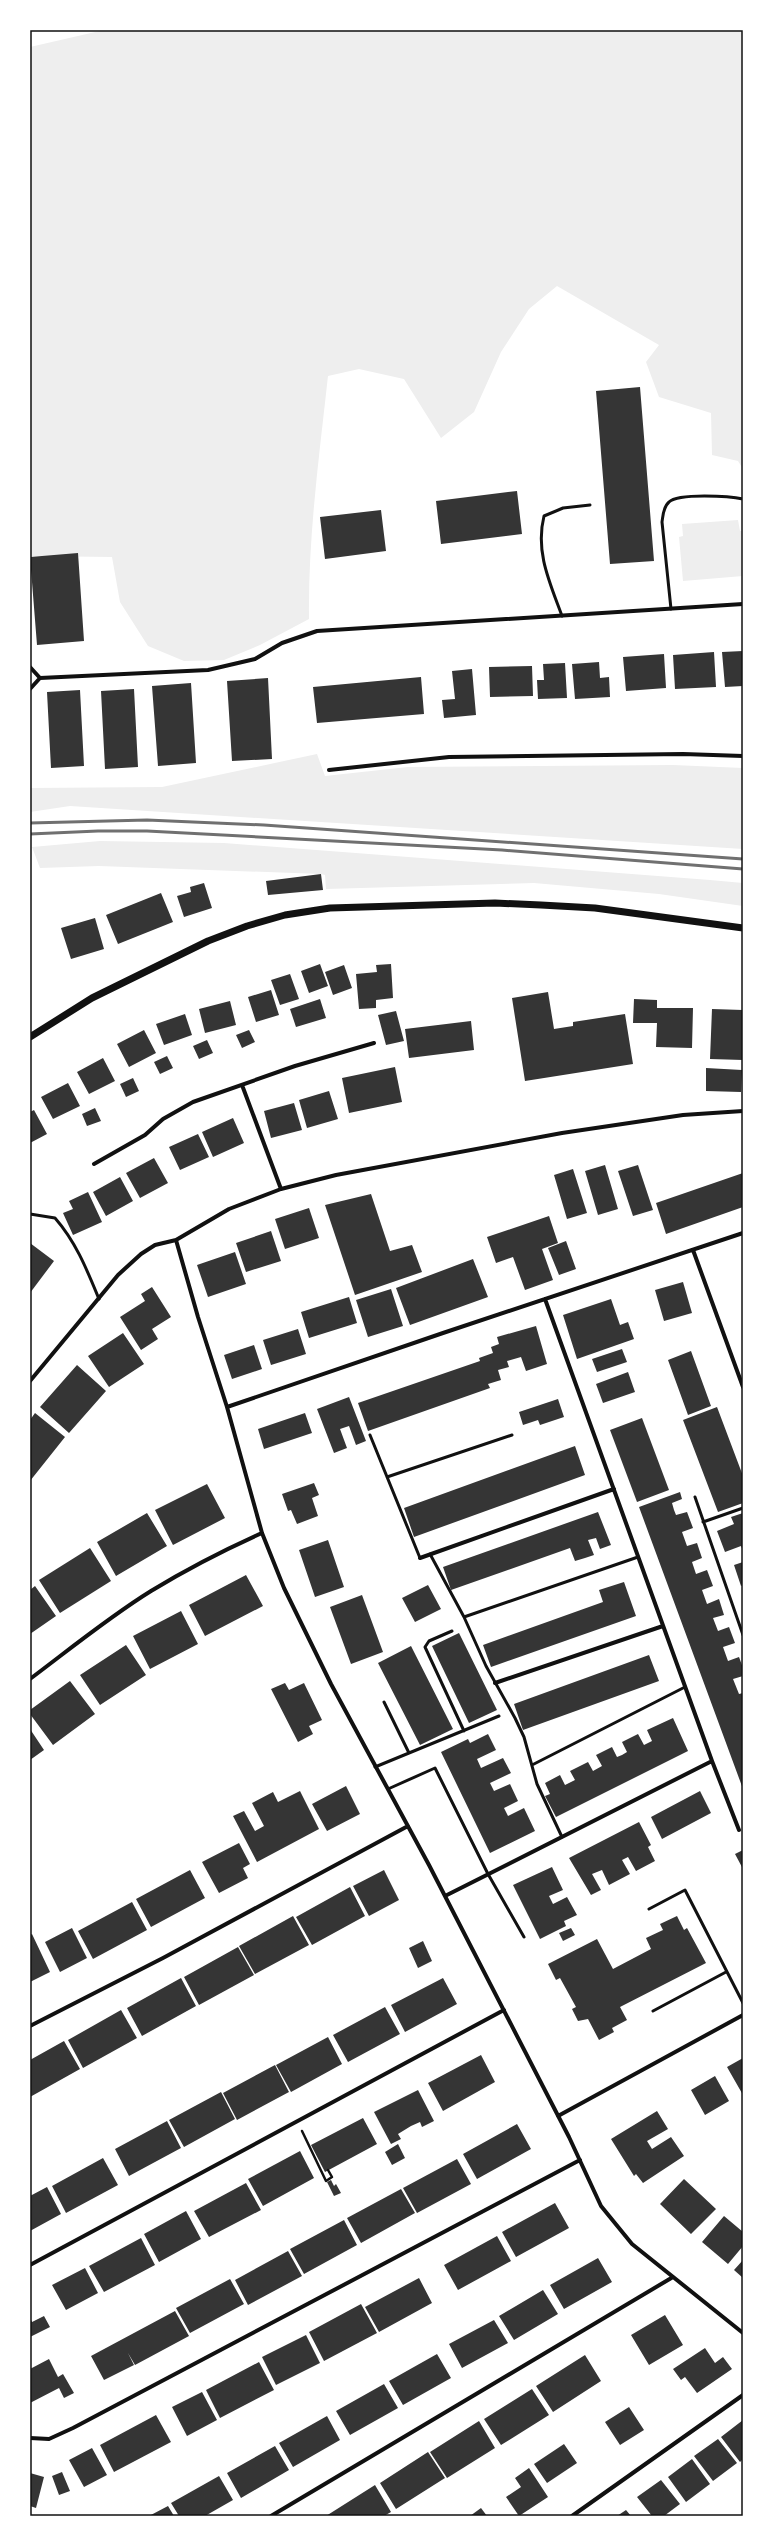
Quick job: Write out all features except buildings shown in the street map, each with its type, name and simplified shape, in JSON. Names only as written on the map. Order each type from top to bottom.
[{"type":"street","points":[[30,689],[40,678],[208,670],[254,659],[282,643],[317,631],[743,604]]},
{"type":"street","points":[[30,667],[40,678]]},
{"type":"street","points":[[329,770],[449,757],[683,754],[743,756]]},
{"type":"street","points":[[30,1037],[92,998],[208,941],[247,926],[285,915],[330,908],[488,903],[541,905],[596,908],[743,928]]},
{"type":"street","points":[[94,1164],[145,1135],[163,1119],[193,1102],[296,1066],[374,1043]]},
{"type":"street","points":[[242,1085],[281,1189]]},
{"type":"street","points":[[30,1381],[99,1300],[118,1275],[141,1254],[155,1245],[176,1240],[228,1209],[281,1189],[336,1176],[562,1133],[683,1115],[743,1111]]},
{"type":"street","points":[[227,1407],[743,1233]]},
{"type":"street","points":[[176,1240],[198,1317],[227,1407],[262,1533],[284,1588],[374,1767],[408,1826],[504,2010],[580,2160],[601,2206],[632,2244],[743,2333]]},
{"type":"street","points":[[692,1250],[743,1387]]},
{"type":"street","points":[[545,1299],[712,1761],[739,1830]]},
{"type":"street","points":[[420,1558],[614,1489]]},
{"type":"street","points":[[30,1679],[94,1630],[151,1591],[205,1560],[262,1533]]},
{"type":"street","points":[[495,1683],[663,1626]]},
{"type":"street","points":[[445,1896],[712,1761]]},
{"type":"street","points":[[30,2026],[163,1958],[408,1826]]},
{"type":"street","points":[[30,2265],[504,2010]]},
{"type":"street","points":[[558,2116],[743,2015]]},
{"type":"street","points":[[32,2438],[49,2439],[73,2428],[580,2160]]},
{"type":"street","points":[[271,2516],[673,2277]]},
{"type":"street","points":[[572,2516],[743,2395]]},
{"type":"lane","points":[[670,609],[662,522],[664,510],[668,502],[677,498],[725,496],[743,499]]},
{"type":"lane","points":[[562,616],[543,565],[541,530],[544,516],[552,511],[590,505]]},
{"type":"lane","points":[[30,1214],[55,1218],[66,1231],[84,1263],[99,1300]]},
{"type":"lane","points":[[370,1435],[420,1558]]},
{"type":"lane","points":[[387,1477],[512,1435]]},
{"type":"lane","points":[[694,1497],[743,1635]]},
{"type":"lane","points":[[703,1522],[743,1508]]},
{"type":"lane","points":[[430,1554],[464,1617],[495,1683],[524,1737],[537,1784],[562,1837]]},
{"type":"lane","points":[[464,1617],[638,1557]]},
{"type":"lane","points":[[452,1630],[429,1641],[425,1647],[464,1731]]},
{"type":"lane","points":[[532,1765],[685,1687]]},
{"type":"lane","points":[[384,1702],[409,1753]]},
{"type":"lane","points":[[374,1767],[500,1716]]},
{"type":"lane","points":[[388,1789],[435,1768],[488,1874],[524,1937]]},
{"type":"lane","points":[[649,1909],[685,1890],[743,2003]]},
{"type":"lane","points":[[653,2011],[726,1972]]},
{"type":"path","points":[[298,2122],[326,2181],[332,2177],[328,2170]]},
{"type":"shaded area","points":[[104,30],[743,30],[743,469],[738,461],[712,455],[711,413],[659,397],[646,362],[659,345],[557,286],[529,309],[501,352],[474,412],[441,438],[404,379],[359,369],[328,376],[312,528],[309,619],[260,645],[224,660],[184,661],[148,646],[120,602],[112,557],[30,556],[30,47]]},
{"type":"shaded area","points":[[738,520],[740,531],[743,531],[743,576],[683,581],[679,537],[683,536],[682,524]]},
{"type":"shaded area","points":[[317,754],[325,776],[408,767],[673,765],[743,768],[743,849],[70,806],[30,812],[30,788],[162,787]]},
{"type":"shaded area","points":[[100,841],[224,843],[743,883],[743,906],[659,894],[534,883],[326,889],[325,875],[321,874],[99,866],[40,868],[32,847]]},
{"type":"railway","points":[[30,823],[147,820],[264,825],[743,859]]},
{"type":"railway","points":[[30,834],[98,831],[147,831],[502,850],[743,869]]}]
